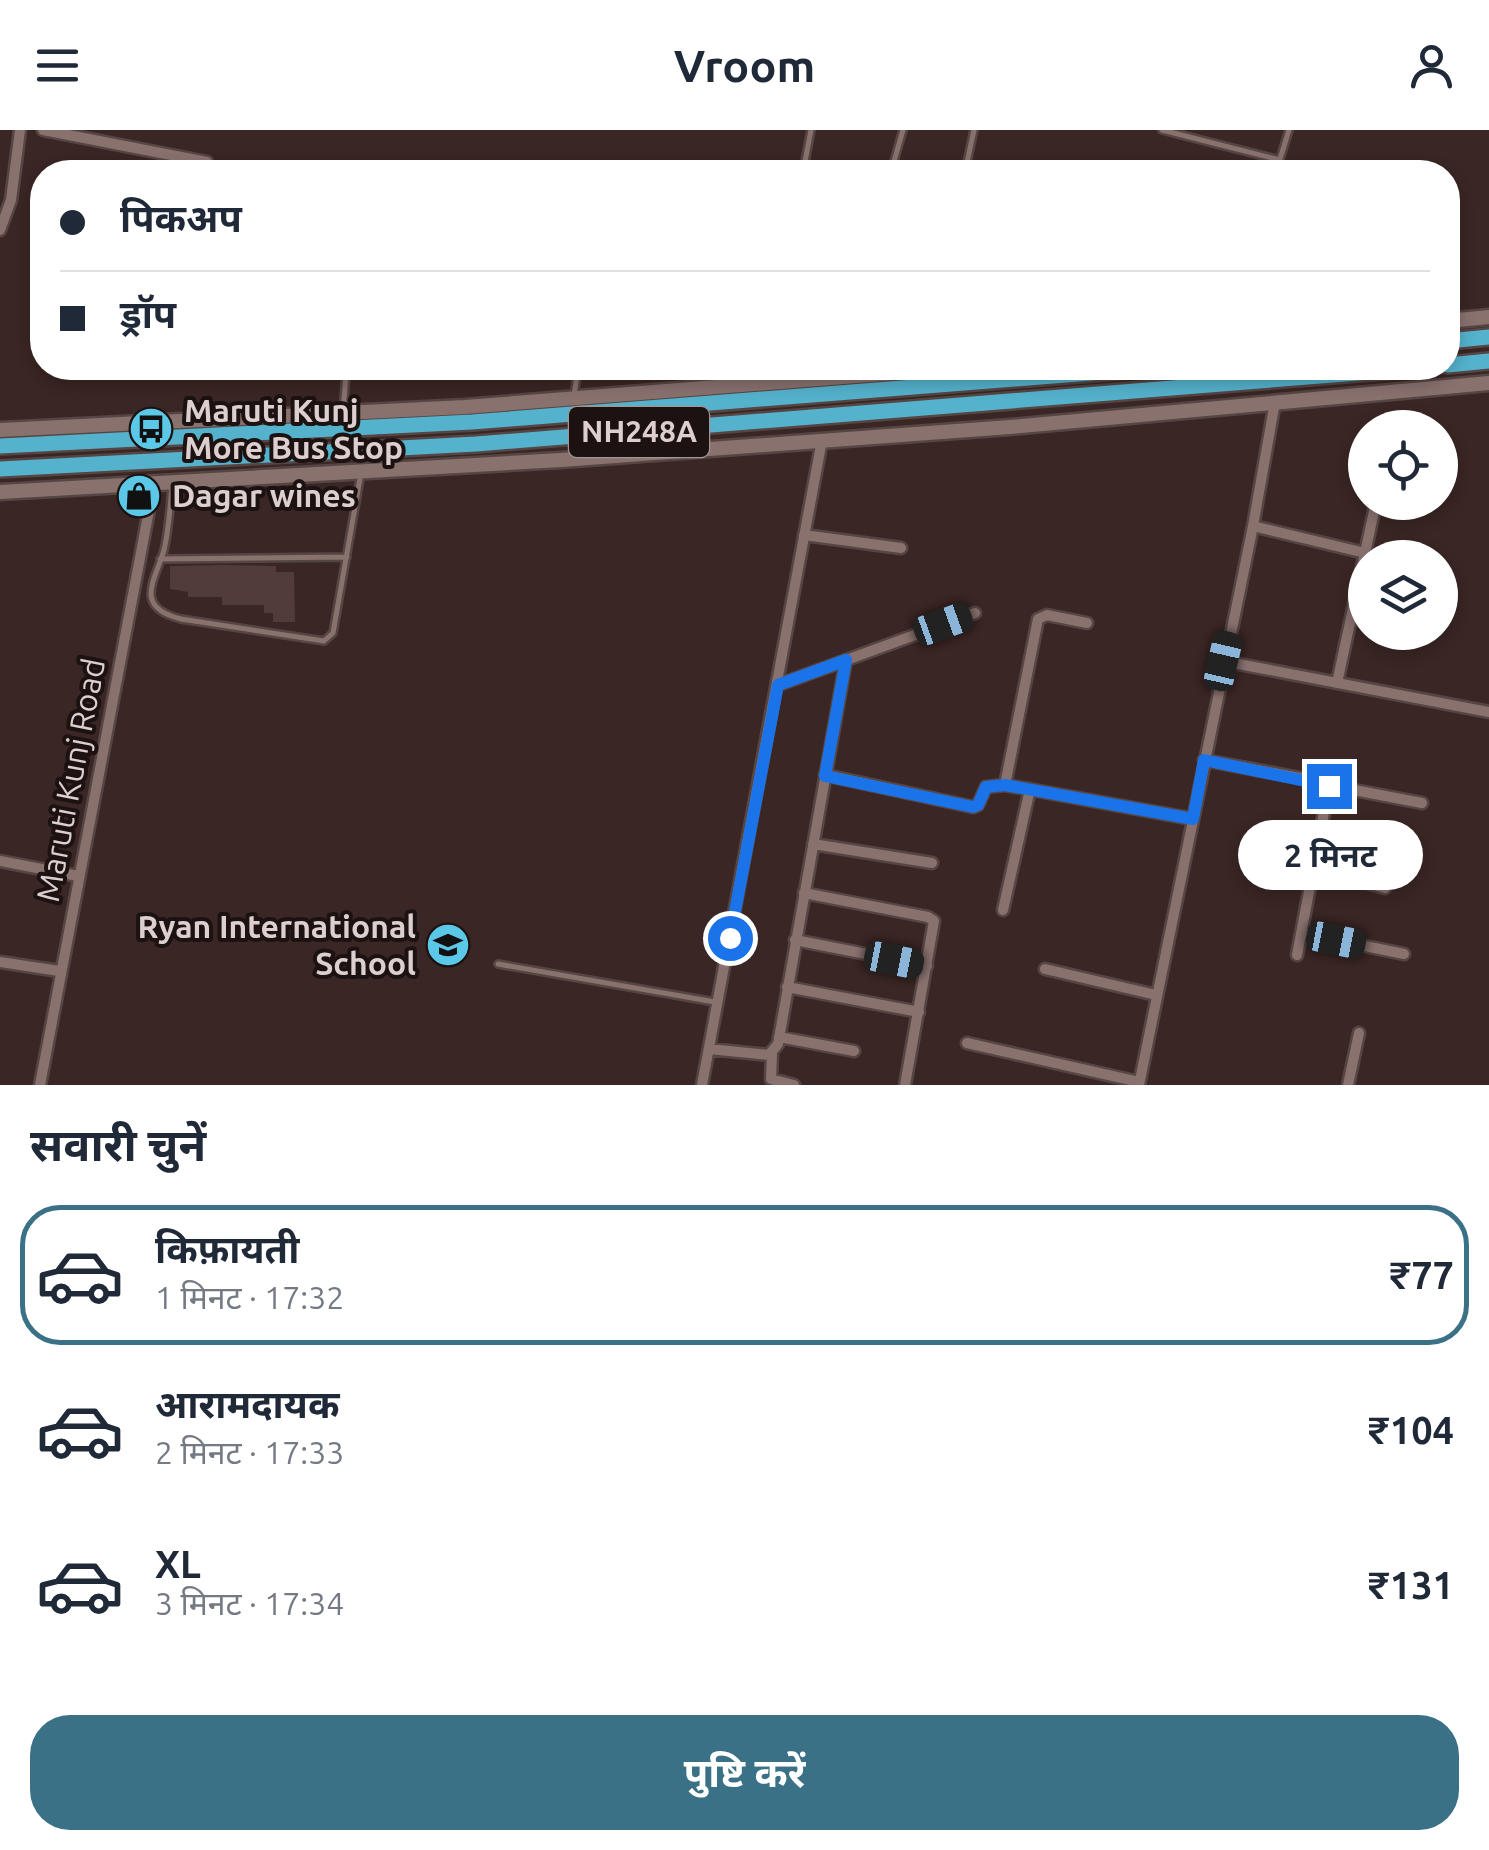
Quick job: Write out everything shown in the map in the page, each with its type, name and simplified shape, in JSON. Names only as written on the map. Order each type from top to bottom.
[{"type":"highway","points":[[1460,340],[1489,337]]},
{"type":"highway","points":[[1460,364],[1489,361]]},
{"type":"highway","name":"NH248A","points":[[0,446],[472,422],[1002,380]]},
{"type":"highway","name":"NH248A","points":[[0,469],[476,444],[1287,380]]},
{"type":"main road","points":[[1460,320],[1489,317]]},
{"type":"main road","points":[[0,430],[574,398],[803,380]]},
{"type":"main road","points":[[0,492],[561,460],[1010,427],[1489,383]]},
{"type":"street","points":[[0,230],[11,200],[20,130]]},
{"type":"street","points":[[42,130],[197,160]]},
{"type":"street","points":[[967,1042],[1139,1084],[1275,402]]},
{"type":"street","points":[[702,1085],[822,440]]},
{"type":"street","name":"Maruti Kunj Road","points":[[40,1085],[154,484]]},
{"type":"street","points":[[1253,526],[1348,549]]},
{"type":"street","points":[[804,535],[901,548]]},
{"type":"street","points":[[778,685],[976,613]]},
{"type":"street","points":[[1005,785],[1038,619],[1046,615],[1086,623]]},
{"type":"street","points":[[1337,683],[1348,632]]},
{"type":"street","points":[[794,1085],[772,1080],[772,1054],[779,1037],[846,660]]},
{"type":"street","points":[[1223,661],[1489,712]]},
{"type":"street","points":[[1204,760],[1422,803]]},
{"type":"street","points":[[825,776],[973,807],[978,805],[986,787],[1005,785],[1193,819]]},
{"type":"street","points":[[1297,955],[1328,785]]},
{"type":"street","points":[[1004,910],[1030,788]]},
{"type":"street","points":[[812,844],[932,863]]},
{"type":"street","points":[[0,861],[78,876]]},
{"type":"street","points":[[1314,868],[1385,888]]},
{"type":"street","points":[[804,893],[932,918],[934,927],[906,1085]]},
{"type":"street","points":[[1302,933],[1404,954]]},
{"type":"street","points":[[796,940],[927,966]]},
{"type":"street","points":[[0,962],[59,971]]},
{"type":"street","points":[[1045,969],[1156,994]]},
{"type":"street","points":[[788,986],[919,1012]]},
{"type":"street","points":[[1348,1085],[1360,1033]]},
{"type":"street","points":[[779,1037],[854,1050]]},
{"type":"street","points":[[709,1049],[772,1054]]},
{"type":"lane","points":[[805,160],[810,130]]},
{"type":"lane","points":[[894,160],[903,130]]},
{"type":"lane","points":[[968,160],[974,130]]},
{"type":"lane","points":[[1162,130],[1280,160],[1289,130]]},
{"type":"lane","points":[[343,412],[346,380]]},
{"type":"lane","points":[[574,398],[576,380]]},
{"type":"lane","points":[[172,483],[160,559],[151,588],[154,604],[164,614],[324,641],[334,633],[362,470]]},
{"type":"lane","points":[[160,559],[346,557]]},
{"type":"lane","points":[[498,964],[718,1003]]},
{"type":"building","points":[[170,566],[276,566],[276,572],[294,572],[295,622],[273,622],[273,613],[264,613],[264,605],[222,605],[222,597],[188,597],[188,592],[170,589]]},
{"type":"place","name":"Maruti Kunj More Bus Stop","points":[[151,429]]},
{"type":"place","name":"Dagar wines","points":[[139,496]]},
{"type":"place","name":"Ryan International School","points":[[448,945]]},
{"type":"route","points":[[730,938],[778,685],[846,660],[825,776],[973,807],[978,805],[983,790],[996,784],[1193,819],[1204,760],[1329,786]]}]
